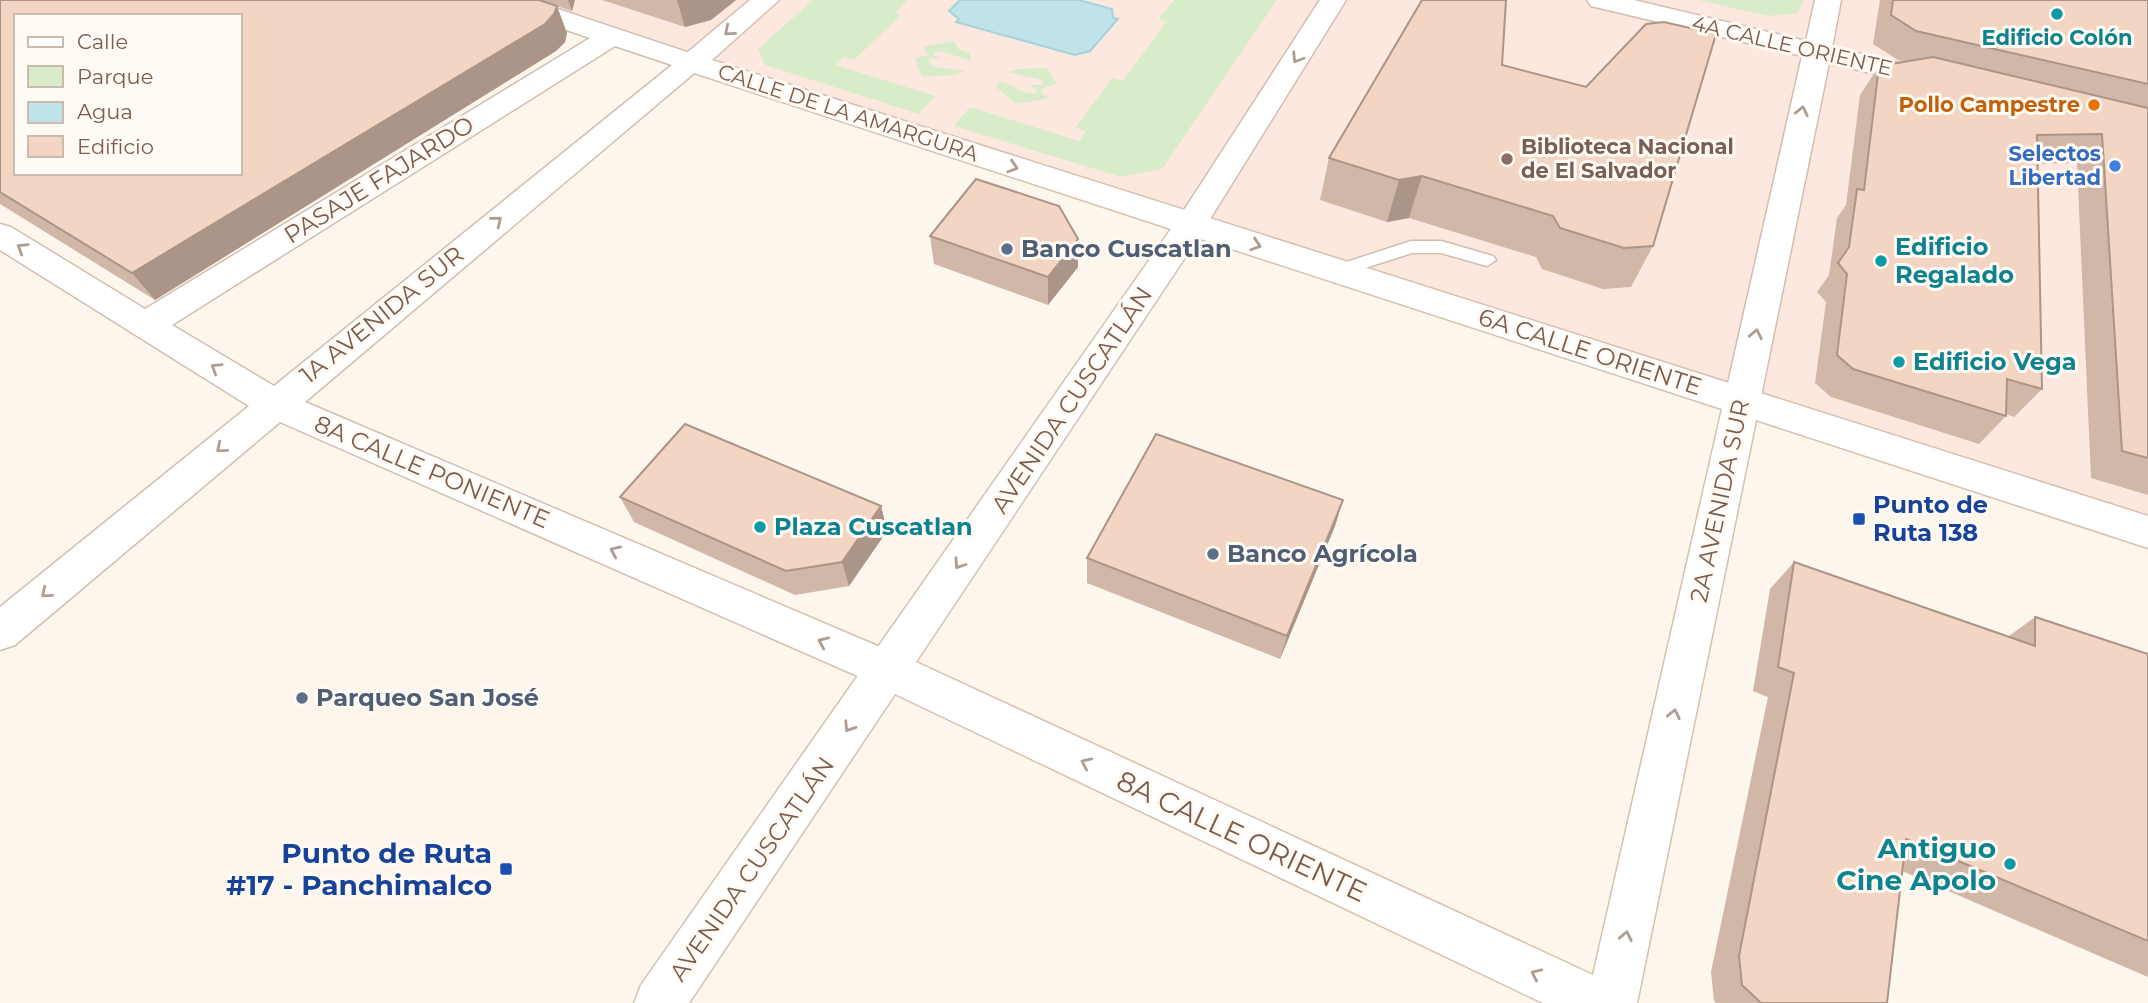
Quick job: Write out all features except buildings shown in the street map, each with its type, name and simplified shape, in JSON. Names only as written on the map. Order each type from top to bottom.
[{"type":"street","name":"CALLE DE LA AMARGURA","points":[[505,0],[1191,224]]},
{"type":"street","name":"1A AVENIDA SUR","points":[[0,632],[766,0]]},
{"type":"street","name":"AVENIDA CUSCATLÁN","points":[[659,1003],[1191,224],[1333,0]]},
{"type":"street","name":"4A CALLE ORIENTE","points":[[1600,0],[1948,83]]},
{"type":"street","name":"2A AVENIDA SUR","points":[[1612,1003],[1742,401],[1814,51],[1828,0]]},
{"type":"street","name":"PASAJE FAJARDO","points":[[145,325],[612,36]]},
{"type":"street","name":"6A CALLE ORIENTE","points":[[1191,224],[2148,532]]},
{"type":"street","name":"8A CALLE PONIENTE","points":[[0,235],[274,404],[886,670]]},
{"type":"street","name":"8A CALLE ORIENTE","points":[[886,670],[1598,1003]]},
{"type":"lane","points":[[1337,271],[1411,247],[1441,247],[1487,260]]},
{"type":"shaded area","points":[[533,0],[2148,0],[2148,522]]},
{"type":"green space","points":[[813,0],[908,0],[895,13],[900,16],[854,60],[844,57],[836,65],[935,96],[919,114],[765,65],[758,49]]},
{"type":"green space","points":[[1174,0],[1277,0],[1162,169],[1121,177],[954,126],[970,107],[1079,141],[1086,131],[1075,128],[1112,78],[1123,81],[1166,22],[1158,19]]},
{"type":"green space","points":[[1698,0],[1803,0],[1798,13],[1768,16]]},
{"type":"green space","points":[[954,41],[958,48],[970,54],[971,61],[940,51],[933,54],[940,59],[931,58],[928,61],[935,67],[965,71],[955,75],[922,77],[915,58],[929,55],[923,49],[926,46]]},
{"type":"green space","points":[[1047,68],[1057,84],[1043,88],[1041,93],[1048,97],[1046,99],[1016,104],[997,88],[998,81],[1024,92],[1035,93],[1037,90],[1030,85],[1043,85],[1042,80],[1008,72]]},
{"type":"water","points":[[960,0],[1079,0],[1112,9],[1113,18],[1118,19],[1090,51],[1075,55],[956,22],[959,19],[949,11]]},
{"type":"place","name":"Edificio Colón","points":[[2057,14]]},
{"type":"place","name":"Pollo Campestre","points":[[2094,105]]},
{"type":"place","name":"Biblioteca Nacional de El Salvador","points":[[1507,159]]},
{"type":"place","name":"Selectos Libertad","points":[[2115,166]]},
{"type":"place","name":"Banco Cuscatlan","points":[[1007,249]]},
{"type":"place","name":"Edificio Regalado","points":[[1881,261]]},
{"type":"place","name":"Edificio Vega","points":[[1899,362]]},
{"type":"place","name":"Punto de Ruta 138","points":[[1859,519]]},
{"type":"place","name":"Plaza Cuscatlan","points":[[760,527]]},
{"type":"place","name":"Banco Agrícola","points":[[1213,554]]},
{"type":"place","name":"Parqueo San José","points":[[302,698]]},
{"type":"place","name":"Antiguo Cine Apolo","points":[[2010,864]]},
{"type":"place","name":"Punto de Ruta #17 - Panchimalco","points":[[506,869]]}]
